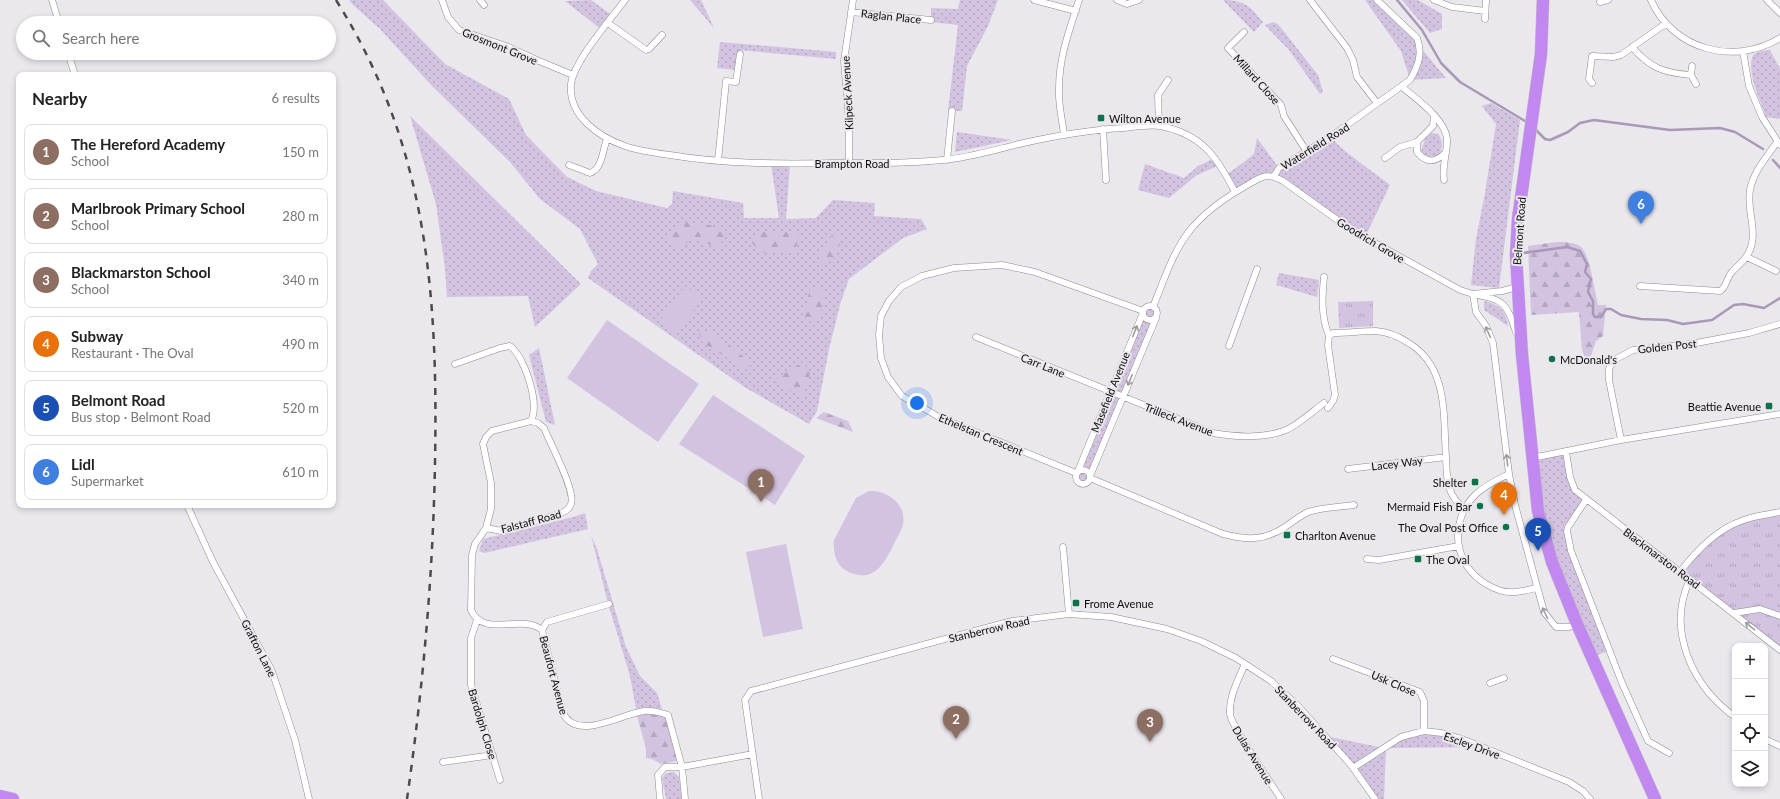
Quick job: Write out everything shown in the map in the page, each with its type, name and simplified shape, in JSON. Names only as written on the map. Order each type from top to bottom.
[{"type":"highway","name":"Belmont Road","points":[[1543,0],[1540,62],[1518,219],[1516,254],[1522,355],[1538,512],[1546,541],[1577,624],[1655,799]]},
{"type":"highway","points":[[0,796],[13,799]]},
{"type":"street","points":[[52,0],[57,16]]},
{"type":"street","name":"Grosmont Grove","points":[[442,0],[448,17],[459,30],[506,46],[573,75]]},
{"type":"street","name":"Brampton Road","points":[[624,0],[585,54],[573,75],[571,86],[572,97],[576,110],[584,122],[606,138],[626,146],[647,151],[718,161],[784,164],[873,164],[947,160],[1064,134],[1103,129],[1159,126],[1183,133],[1203,144],[1218,161],[1235,192]]},
{"type":"street","name":"Kilpeck Avenue","points":[[849,163],[849,121],[844,61],[853,0]]},
{"type":"street","points":[[1034,0],[1076,10]]},
{"type":"street","points":[[1064,134],[1058,89],[1065,44],[1080,0]]},
{"type":"street","points":[[1117,0],[1127,4],[1139,0]]},
{"type":"street","points":[[1310,0],[1348,48],[1354,60],[1357,77],[1377,104]]},
{"type":"street","name":"Waterfield Road","points":[[1153,306],[1169,268],[1191,229],[1206,214],[1235,192],[1261,177],[1268,175],[1274,176],[1279,168],[1348,126],[1410,80],[1417,66],[1420,47],[1417,38],[1377,0]]},
{"type":"street","points":[[1434,0],[1452,7],[1485,11]]},
{"type":"street","points":[[1485,19],[1486,0]]},
{"type":"street","points":[[1600,2],[1608,0]]},
{"type":"street","points":[[1651,0],[1665,24],[1680,36],[1697,45],[1720,51],[1744,51],[1762,47],[1780,38]]},
{"type":"street","points":[[1766,0],[1780,13]]},
{"type":"street","name":"Raglan Place","points":[[851,12],[930,20]]},
{"type":"street","points":[[608,23],[646,50],[649,49],[662,35]]},
{"type":"street","points":[[1592,83],[1589,79],[1592,56],[1613,57],[1621,55],[1665,24]]},
{"type":"street","name":"Millard Close","points":[[1244,32],[1228,48],[1281,105],[1284,116],[1306,152]]},
{"type":"street","points":[[1632,47],[1640,56],[1660,70],[1670,73],[1691,75]]},
{"type":"street","points":[[1640,286],[1720,291],[1723,289],[1730,273],[1747,257],[1753,239],[1750,191],[1752,180],[1756,172],[1779,144],[1762,117],[1749,86],[1744,51]]},
{"type":"street","points":[[718,161],[726,81],[736,82],[740,54]]},
{"type":"street","points":[[70,60],[74,72]]},
{"type":"street","points":[[1692,66],[1691,75],[1696,84]]},
{"type":"street","points":[[1159,126],[1158,95],[1168,80]]},
{"type":"street","points":[[1402,87],[1434,116],[1446,132],[1447,144],[1443,164],[1444,180]]},
{"type":"street","points":[[947,160],[952,111]]},
{"type":"street","points":[[1385,158],[1400,147],[1417,142],[1433,126],[1434,116]]},
{"type":"street","points":[[1103,129],[1106,180]]},
{"type":"street","points":[[569,165],[590,173],[594,172],[598,168],[606,138]]},
{"type":"street","points":[[1417,142],[1417,152],[1427,160],[1438,160],[1445,153]]},
{"type":"street","name":"Goodrich Grove","points":[[1274,176],[1350,229],[1460,290],[1492,298],[1506,306],[1510,312],[1522,355]]},
{"type":"street","points":[[1747,257],[1776,271]]},
{"type":"street","name":"Ethelstan Crescent","points":[[1077,472],[939,417],[902,396],[888,376],[881,358],[879,335],[881,316],[888,301],[900,287],[922,276],[954,268],[1002,265],[1035,272],[1143,312]]},
{"type":"street","points":[[1229,346],[1257,269]]},
{"type":"street","points":[[1324,277],[1322,305],[1329,336],[1333,334],[1369,332],[1386,333],[1409,343],[1428,358],[1433,366],[1440,387],[1450,491],[1457,502],[1464,509]]},
{"type":"street","name":"Goodrich Grove","points":[[1473,294],[1502,291],[1517,287]]},
{"type":"street","points":[[1473,294],[1476,312],[1486,326],[1493,343],[1509,474],[1515,505],[1536,588],[1544,612],[1556,627],[1569,627],[1577,624]]},
{"type":"street","points":[[1153,306],[1158,312],[1156,318],[1151,321],[1148,321],[1143,317],[1143,312],[1146,307],[1153,306]]},
{"type":"street","name":"Masefield Avenue","points":[[1077,472],[1143,312]]},
{"type":"street","name":"Masefield Avenue","points":[[1090,477],[1156,318]]},
{"type":"street","name":"Golden Post","points":[[1621,440],[1609,380],[1609,369],[1614,360],[1633,350],[1691,344],[1749,333],[1780,324]]},
{"type":"street","name":"Trilleck Avenue","points":[[1123,397],[1213,433],[1228,436],[1261,435],[1286,430],[1333,401],[1335,395],[1328,345],[1329,336]]},
{"type":"street","name":"Carr Lane","points":[[976,337],[1123,397]]},
{"type":"street","points":[[455,364],[500,348],[510,346],[520,357],[535,404],[534,414],[531,420],[492,431],[486,437],[483,444],[492,494],[491,509],[486,528],[475,544],[472,555],[470,610],[477,620]]},
{"type":"street","points":[[1532,458],[1621,440],[1780,414]]},
{"type":"street","name":"Falstaff Road","points":[[486,528],[502,531],[559,514],[566,511],[571,505],[572,497],[569,484],[544,428],[531,420]]},
{"type":"street","name":"Blackmarston Road","points":[[1566,452],[1572,485],[1575,490],[1780,650]]},
{"type":"street","name":"Lacey Way","points":[[1348,469],[1446,457]]},
{"type":"street","points":[[1090,477],[1087,482],[1082,484],[1076,480],[1077,472],[1086,470],[1090,477],[1223,534],[1245,539],[1262,538],[1272,535],[1301,515],[1309,512],[1320,509],[1354,505]]},
{"type":"street","points":[[1509,474],[1483,488],[1464,509],[1458,529],[1461,555],[1468,568],[1476,577],[1492,587],[1509,592],[1519,592],[1536,588]]},
{"type":"street","points":[[1586,500],[1568,527],[1567,531],[1571,551],[1622,683],[1648,741],[1669,753]]},
{"type":"street","name":"Grafton Lane","points":[[188,508],[213,562],[272,671],[295,740],[309,799]]},
{"type":"street","points":[[1680,572],[1693,555],[1720,532],[1741,521],[1780,512]]},
{"type":"street","points":[[1367,559],[1379,560],[1459,546]]},
{"type":"street","points":[[1063,547],[1070,614]]},
{"type":"street","points":[[1690,579],[1685,590],[1680,610],[1680,624],[1686,653],[1699,681],[1705,690],[1732,715]]},
{"type":"street","points":[[542,630],[547,622],[609,604]]},
{"type":"street","points":[[1734,614],[1760,609],[1780,616]]},
{"type":"street","name":"Stanberrow Road","points":[[759,799],[744,700],[751,691],[1012,621],[1070,614],[1111,617],[1167,629],[1201,640],[1245,664],[1271,681],[1299,707],[1353,768],[1376,799]]},
{"type":"street","name":"Beaufort Avenue","points":[[477,620],[487,624],[528,624],[536,626],[542,630],[563,713],[566,720],[574,725],[583,726],[644,711],[656,711],[668,715],[682,767]]},
{"type":"street","name":"Bardolph Close","points":[[477,620],[471,638],[471,685],[500,780]]},
{"type":"street","name":"Usk Close","points":[[1334,659],[1420,692],[1424,701],[1424,731]]},
{"type":"street","name":"Dulas Avenue","points":[[1245,664],[1233,690],[1230,715],[1247,746],[1281,799]]},
{"type":"street","points":[[1490,683],[1504,678]]},
{"type":"street","name":"Escley Drive","points":[[1353,768],[1401,737],[1424,731],[1442,733],[1462,739],[1569,782],[1583,791],[1590,799]]},
{"type":"street","points":[[1768,740],[1780,746]]},
{"type":"street","points":[[660,799],[658,781],[660,771],[665,768],[682,767],[753,754]]},
{"type":"street","points":[[443,762],[493,755]]},
{"type":"street","points":[[682,767],[685,799]]},
{"type":"green space","points":[[349,0],[383,0],[445,64],[509,99],[526,135],[567,177],[596,191],[667,208],[672,204],[673,191],[743,203],[744,218],[779,218],[771,164],[790,164],[786,219],[816,218],[833,200],[875,203],[874,216],[921,219],[927,229],[903,238],[849,279],[841,301],[829,349],[817,411],[809,424],[746,388],[588,278],[591,271],[598,264],[580,229],[540,199],[510,162],[432,86],[380,29]]},
{"type":"green space","points":[[591,0],[613,16],[602,30],[565,1]]},
{"type":"green space","points":[[690,0],[701,0],[714,28]]},
{"type":"green space","points":[[960,0],[998,0],[988,26],[967,66],[962,111],[948,111],[958,25],[931,22],[931,8],[958,9]]},
{"type":"green space","points":[[1223,0],[1237,1],[1246,5],[1263,22],[1254,32]]},
{"type":"green space","points":[[1365,0],[1378,0],[1417,38],[1420,47],[1446,78],[1410,80],[1401,51]]},
{"type":"green space","points":[[1402,0],[1418,0],[1442,14],[1442,29],[1430,33]]},
{"type":"green space","points":[[1273,22],[1278,24],[1318,75],[1323,92],[1320,94],[1289,50],[1265,25]]},
{"type":"green space","points":[[720,42],[836,52],[836,59],[739,50],[735,70],[717,68]]},
{"type":"green space","points":[[1770,50],[1780,69],[1780,119],[1766,117],[1752,78],[1751,62],[1753,55],[1760,51]]},
{"type":"green space","points":[[1491,103],[1520,120],[1499,288],[1471,285],[1476,239],[1496,124],[1482,106]]},
{"type":"green space","points":[[410,116],[581,284],[535,327],[528,296],[447,297],[445,268],[436,204]]},
{"type":"green space","points":[[957,132],[1012,140],[955,152]]},
{"type":"green space","points":[[1432,133],[1438,134],[1442,144],[1439,155],[1432,157],[1421,152],[1425,139]]},
{"type":"green space","points":[[1330,137],[1346,152],[1390,185],[1365,237],[1268,175],[1235,192],[1226,175],[1254,154],[1257,138],[1279,168]]},
{"type":"green space","points":[[1215,158],[1220,165],[1197,175],[1169,198],[1138,190],[1145,164],[1184,178],[1198,166]]},
{"type":"green space","points":[[682,222],[709,225],[726,232],[719,247],[691,239],[678,250],[668,240],[672,230]]},
{"type":"green space","points":[[762,232],[796,232],[799,236],[795,251],[761,253],[751,242]]},
{"type":"green space","points":[[833,233],[843,237],[834,258],[822,267],[820,252]]},
{"type":"green space","points":[[1556,242],[1576,244],[1581,247],[1590,265],[1598,305],[1606,305],[1603,336],[1596,341],[1588,365],[1582,350],[1579,312],[1531,315],[1528,246]]},
{"type":"green space","points":[[1279,273],[1319,280],[1317,297],[1276,285]]},
{"type":"green space","points":[[685,286],[702,299],[677,333],[660,321]]},
{"type":"green space","points":[[810,289],[825,290],[821,315],[809,322],[804,316]]},
{"type":"green space","points":[[1373,301],[1373,326],[1339,328],[1338,302]]},
{"type":"green space","points":[[1484,301],[1494,304],[1501,309],[1505,315],[1508,326],[1484,310]]},
{"type":"green space","points":[[1149,306],[1157,310],[1157,316],[1090,478],[1085,484],[1077,482],[1075,475],[1143,311]]},
{"type":"green space","points":[[607,320],[699,384],[658,442],[567,378]]},
{"type":"green space","points":[[698,331],[710,332],[751,362],[749,371],[703,343]]},
{"type":"green space","points":[[539,348],[555,425],[546,422],[529,355]]},
{"type":"green space","points":[[803,362],[810,373],[803,397],[772,381]]},
{"type":"green space","points":[[713,395],[805,456],[775,505],[679,444]]},
{"type":"green space","points":[[824,412],[848,421],[853,432],[816,418]]},
{"type":"green space","points":[[1566,452],[1570,477],[1586,500],[1567,531],[1609,651],[1591,657],[1552,562],[1532,458]]},
{"type":"green space","points":[[869,491],[884,493],[896,501],[903,513],[902,528],[886,559],[876,571],[862,575],[854,574],[845,570],[839,564],[834,552],[834,540],[856,498]]},
{"type":"green space","points":[[585,513],[588,529],[484,553],[479,551],[483,539]]},
{"type":"green space","points":[[1780,514],[1780,650],[1680,572],[1705,545],[1741,521]]},
{"type":"green space","points":[[591,535],[597,549],[626,647],[640,676],[657,693],[662,709],[644,707],[636,709],[630,676],[608,603]]},
{"type":"green space","points":[[786,544],[803,629],[763,637],[746,552]]},
{"type":"green space","points":[[656,714],[666,718],[677,761],[661,764],[652,759],[646,758],[646,748],[637,716]]},
{"type":"green space","points":[[1424,731],[1482,747],[1386,748],[1384,799],[1375,799],[1325,736],[1384,748],[1401,737]]},
{"type":"green space","points":[[674,772],[679,777],[682,799],[666,799],[662,778],[666,773]]},
{"type":"waterway","points":[[1397,0],[1422,30],[1441,63],[1460,82],[1525,121]]},
{"type":"waterway","points":[[1536,130],[1545,139],[1550,140],[1568,132],[1580,123],[1594,120],[1670,130],[1720,128],[1735,132],[1763,149]]},
{"type":"waterway","points":[[1773,160],[1780,168]]},
{"type":"waterway","points":[[1523,253],[1567,247],[1580,251],[1587,264],[1585,272],[1591,279],[1588,292],[1593,301],[1593,314],[1595,317],[1601,317],[1606,309],[1611,309],[1621,315],[1641,319],[1667,320],[1683,324],[1712,320],[1734,305],[1743,304],[1764,308],[1780,298]]},
{"type":"railway","points":[[336,0],[367,55],[391,110],[409,166],[421,223],[429,281],[434,340],[434,505],[426,631],[418,715],[407,799]]},
{"type":"place","name":"Wilton Avenue","points":[[1101,118]]},
{"type":"place","name":"Lidl","points":[[1641,224]]},
{"type":"place","name":"McDonald's","points":[[1552,359]]},
{"type":"place","name":"Beattie Avenue","points":[[1769,406]]},
{"type":"place","name":"Shelter","points":[[1475,482]]},
{"type":"place","name":"The Hereford Academy","points":[[761,502]]},
{"type":"place","name":"Mermaid Fish Bar","points":[[1480,506]]},
{"type":"place","name":"Subway","points":[[1504,515]]},
{"type":"place","name":"The Oval Post Office","points":[[1506,527]]},
{"type":"place","name":"Charlton Avenue","points":[[1287,535]]},
{"type":"place","name":"Belmont Road","points":[[1538,551]]},
{"type":"place","name":"The Oval","points":[[1418,559]]},
{"type":"place","name":"Frome Avenue","points":[[1076,603]]},
{"type":"place","name":"Marlbrook Primary School","points":[[956,739]]},
{"type":"place","name":"Blackmarston School","points":[[1150,742]]}]
